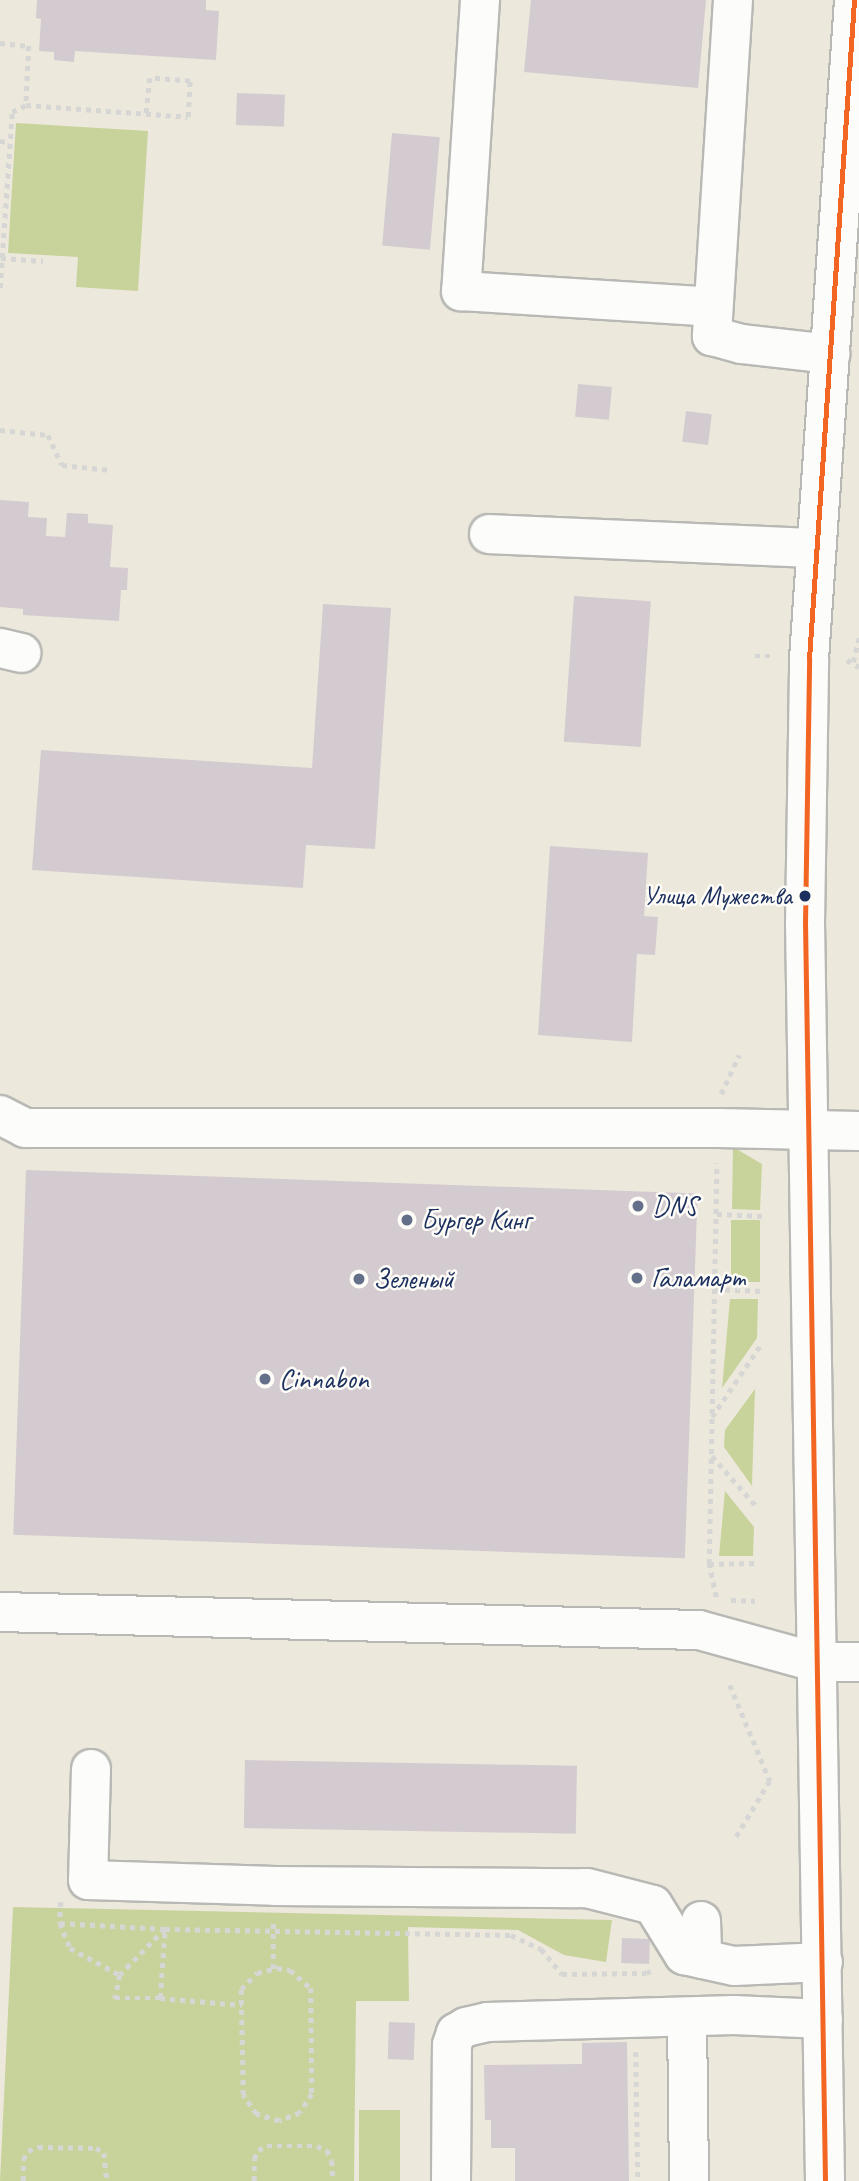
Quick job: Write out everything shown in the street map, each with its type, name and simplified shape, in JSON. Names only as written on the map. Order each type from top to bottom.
[{"type":"main road","points":[[480,0],[460,291],[712,307]]},
{"type":"main road","points":[[733,0],[712,336],[742,344],[830,354]]},
{"type":"main road","points":[[825,2181],[823,1962],[815,1662],[806,882],[809,659],[830,354],[848,239],[854,0]]},
{"type":"main road","points":[[489,534],[542,539],[816,548]]},
{"type":"main road","points":[[0,1115],[25,1128],[859,1131]]},
{"type":"main road","points":[[0,1612],[699,1630],[815,1662],[859,1661]]},
{"type":"main road","points":[[91,1769],[88,1880],[275,1886],[645,1890],[653,1905],[693,1957],[734,1966],[823,1962]]},
{"type":"main road","points":[[693,1957],[701,1920]]},
{"type":"main road","points":[[451,2181],[452,2045],[456,2033],[466,2027],[487,2022],[734,2015],[823,2019]]},
{"type":"main road","points":[[687,2017],[689,2181]]},
{"type":"path","points":[[0,43],[29,46],[26,105]]},
{"type":"path","points":[[0,288],[12,113],[26,105],[146,114],[187,117],[190,81],[150,78],[146,114]]},
{"type":"path","points":[[0,141],[10,142]]},
{"type":"path","points":[[1,258],[43,261]]},
{"type":"path","points":[[0,430],[48,435],[62,465],[110,470]]},
{"type":"path","points":[[859,638],[850,661],[859,667]]},
{"type":"path","points":[[755,656],[772,656]]},
{"type":"path","points":[[720,1098],[739,1055]]},
{"type":"path","points":[[715,1597],[709,1564],[718,1150]]},
{"type":"path","points":[[716,1214],[765,1216]]},
{"type":"path","points":[[715,1289],[763,1291]]},
{"type":"path","points":[[712,1417],[762,1343]]},
{"type":"path","points":[[711,1455],[758,1508]]},
{"type":"path","points":[[709,1564],[758,1563]]},
{"type":"path","points":[[722,1600],[755,1601]]},
{"type":"path","points":[[730,1685],[770,1781],[734,1839]]},
{"type":"path","points":[[88,1880],[62,1890],[60,1923],[70,1948],[120,1975]]},
{"type":"path","points":[[273,1969],[275,1886]]},
{"type":"path","points":[[60,1923],[273,1932],[510,1935],[541,1949],[562,1974],[646,1973],[693,1957]]},
{"type":"path","points":[[165,1929],[120,1975],[115,1998],[160,1998],[242,2005]]},
{"type":"path","points":[[160,1998],[165,1929]]},
{"type":"path","points":[[273,1969],[290,1970],[311,1988],[313,2094],[300,2113],[279,2121],[256,2114],[243,2095],[241,1989],[248,1980],[273,1969]]},
{"type":"path","points":[[638,2181],[636,2050],[647,2050]]},
{"type":"path","points":[[254,2181],[254,2159],[258,2150],[267,2146],[305,2146],[327,2150],[332,2161],[333,2181]]},
{"type":"path","points":[[23,2181],[23,2160],[28,2151],[38,2147],[96,2148],[104,2153],[107,2181]]},
{"type":"green space","points":[[16,123],[148,131],[138,291],[76,287],[78,257],[8,253]]},
{"type":"green space","points":[[733,1147],[762,1164],[760,1210],[732,1209]]},
{"type":"green space","points":[[731,1220],[760,1220],[760,1282],[731,1282]]},
{"type":"green space","points":[[730,1299],[758,1299],[757,1338],[722,1388]]},
{"type":"green space","points":[[755,1389],[752,1486],[724,1447],[725,1430]]},
{"type":"green space","points":[[725,1491],[754,1527],[753,1556],[719,1556]]},
{"type":"green space","points":[[13,1907],[612,1920],[606,1962],[564,1955],[518,1930],[408,1927],[409,2001],[356,2001],[354,2181],[0,2181]]},
{"type":"green space","points":[[359,2110],[400,2110],[400,2181],[359,2181]]},
{"type":"building","points":[[37,0],[206,0],[206,10],[219,11],[216,60],[75,51],[74,62],[54,60],[54,52],[39,51],[41,19],[36,18]]},
{"type":"building","points":[[531,0],[706,0],[698,88],[524,72]]},
{"type":"building","points":[[237,93],[285,95],[284,127],[236,125]]},
{"type":"building","points":[[392,133],[440,137],[430,250],[382,246]]},
{"type":"building","points":[[578,384],[612,387],[609,420],[575,417]]},
{"type":"building","points":[[686,411],[712,414],[708,445],[682,442]]},
{"type":"building","points":[[0,500],[29,502],[28,517],[47,518],[46,536],[65,537],[67,513],[88,514],[88,523],[113,525],[110,567],[128,568],[127,590],[121,590],[119,621],[23,615],[23,609],[0,607]]},
{"type":"building","points":[[574,596],[651,601],[641,747],[564,742]]},
{"type":"building","points":[[323,604],[391,608],[375,849],[306,845],[303,888],[32,870],[41,750],[312,768]]},
{"type":"building","points":[[550,846],[648,853],[644,916],[658,917],[655,955],[637,954],[632,1042],[538,1035]]},
{"type":"building","name":"Зеленый","points":[[26,1170],[698,1193],[685,1558],[13,1535]]},
{"type":"building","points":[[245,1760],[577,1766],[576,1834],[244,1828]]},
{"type":"building","points":[[622,1938],[650,1939],[649,1964],[621,1963]]},
{"type":"building","points":[[389,2022],[415,2023],[414,2060],[388,2059]]},
{"type":"building","points":[[627,2042],[629,2181],[515,2181],[515,2148],[491,2148],[491,2120],[485,2120],[484,2065],[582,2064],[582,2043]]},
{"type":"transit line","points":[[825,2181],[805,924],[809,659],[854,0]]},
{"type":"place","name":"Улица Мужества","points":[[805,896]]},
{"type":"place","name":"DNS","points":[[638,1206]]},
{"type":"place","name":"Бургер Кинг","points":[[407,1220]]},
{"type":"place","name":"Галамарт","points":[[637,1278]]},
{"type":"place","name":"Зеленый","points":[[359,1279]]},
{"type":"place","name":"Cinnabon","points":[[265,1379]]}]
